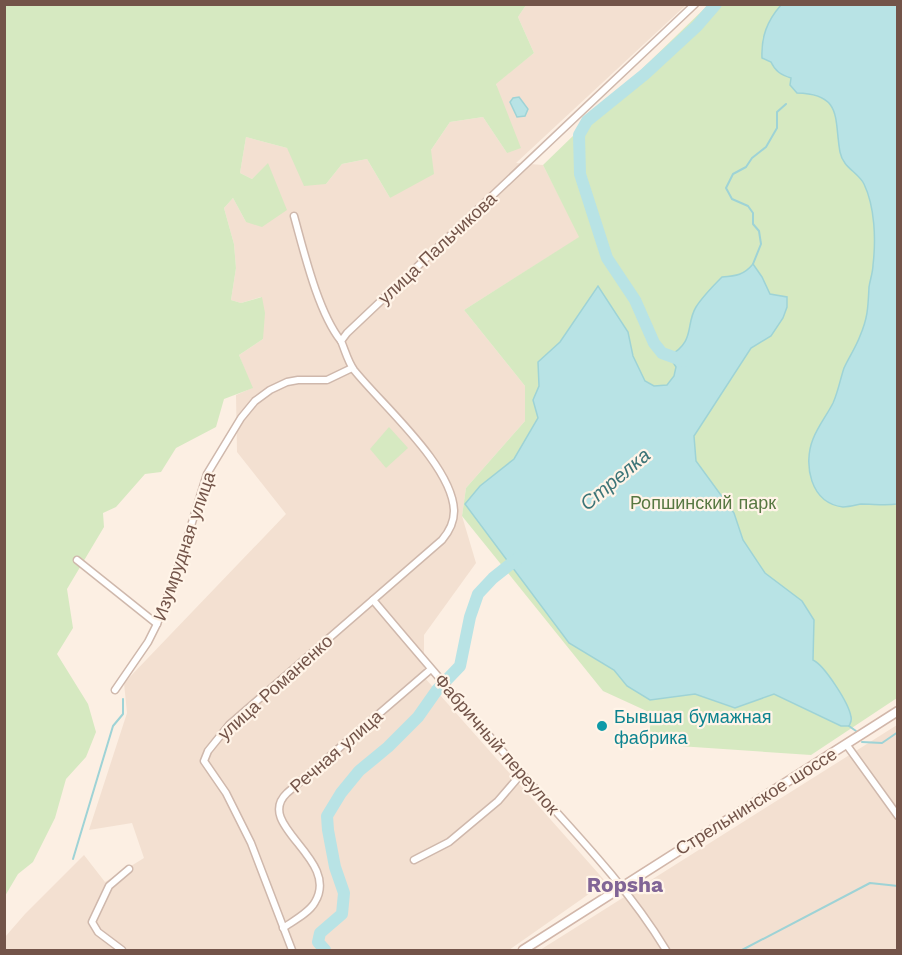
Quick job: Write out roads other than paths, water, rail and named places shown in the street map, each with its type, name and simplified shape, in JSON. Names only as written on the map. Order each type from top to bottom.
[{"type":"main road","name":"Стрельнинское шоссе","points":[[524,951],[897,711]]},
{"type":"street","name":"улица Пальчикова","points":[[341,341],[695,4]]},
{"type":"street","points":[[294,216],[314,283],[352,368]]},
{"type":"street","name":"улица Романенко","points":[[292,951],[251,843],[226,793],[204,761],[208,751],[229,725],[442,540],[452,524],[454,511],[449,490],[436,464],[352,368]]},
{"type":"street","name":"Изумрудная улица","points":[[115,690],[148,642],[157,624],[181,561],[207,474],[241,418],[255,401],[270,390],[287,382],[327,380],[352,368]]},
{"type":"street","points":[[77,560],[157,624]]},
{"type":"street","name":"Фабричный переулок","points":[[373,600],[449,691],[607,868],[652,926],[666,951]]},
{"type":"street","name":"Речная улица","points":[[283,928],[316,902],[321,883],[313,863],[282,822],[279,803],[287,793],[433,672]]},
{"type":"street","points":[[846,744],[897,816]]},
{"type":"street","points":[[414,860],[449,842],[498,801],[522,773]]},
{"type":"street","points":[[122,951],[98,932],[92,922],[109,886],[129,869]]},
{"type":"water","points":[[781,5],[897,5],[897,504],[861,504],[843,507],[832,504],[816,490],[809,470],[813,439],[833,403],[844,368],[865,323],[873,268],[874,224],[864,184],[847,166],[840,152],[834,110],[822,98],[812,94],[797,93],[790,85],[791,78],[784,76],[774,68],[771,62],[762,58],[766,30]]},
{"type":"water","points":[[519,97],[528,109],[525,116],[517,117],[510,102],[513,98]]},
{"type":"water","points":[[753,264],[770,294],[787,297],[787,307],[783,318],[771,336],[751,348],[694,436],[696,461],[734,513],[743,540],[765,573],[802,601],[814,620],[813,660],[823,669],[841,694],[851,717],[849,726],[841,726],[774,694],[735,708],[695,694],[650,700],[627,686],[614,670],[569,643],[465,504],[480,486],[514,459],[538,418],[533,400],[539,386],[538,362],[560,342],[598,286],[628,332],[633,356],[645,381],[654,386],[667,385],[674,376],[676,367],[669,356],[687,339],[693,314],[699,303],[722,277],[739,274]]},
{"type":"waterway","name":"Стрелка","points":[[684,361],[662,353],[654,343],[635,300],[607,258],[580,174],[579,135],[587,121],[645,74],[697,26],[716,4]]},
{"type":"waterway","points":[[753,264],[761,244],[759,231],[753,224],[753,213],[748,206],[732,199],[726,188],[733,174],[746,167],[752,158],[766,147],[777,128],[777,112],[786,104]]},
{"type":"waterway","name":"Стрелка","points":[[325,950],[318,942],[320,933],[342,914],[344,893],[335,867],[327,816],[341,793],[359,771],[388,747],[418,717],[437,690],[460,666],[470,617],[478,594],[493,578],[522,555]]},
{"type":"waterway","points":[[73,859],[113,726],[123,714],[123,699]]},
{"type":"waterway","points":[[849,726],[856,731]]},
{"type":"waterway","points":[[862,742],[882,743],[898,732]]},
{"type":"waterway","points":[[742,950],[870,883],[898,886]]},
{"type":"place","name":"Бывшая бумажная фабрика","points":[[602,726]]},
{"type":"district","name":"Ropsha","points":[[625,884]]},
{"type":"park label","name":"Ропшинский парк","points":[[703,502]]}]
